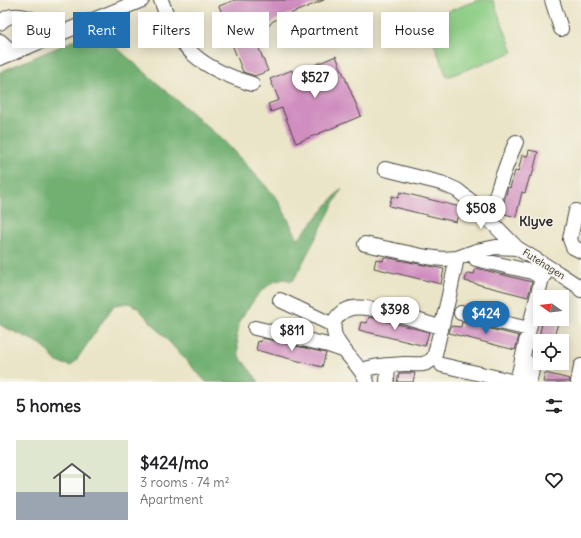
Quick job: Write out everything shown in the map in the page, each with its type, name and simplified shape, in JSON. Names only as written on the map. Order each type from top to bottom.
[{"type":"street","points":[[65,32],[142,0]]},
{"type":"street","points":[[161,0],[173,28],[188,50],[203,63],[237,79],[252,84]]},
{"type":"street","points":[[552,0],[560,29]]},
{"type":"street","points":[[0,23],[6,18],[12,17]]},
{"type":"street","points":[[0,41],[7,56],[27,48]]},
{"type":"street","points":[[490,220],[495,194],[503,170],[516,142]]},
{"type":"street","name":"Futehagen","points":[[385,169],[441,183],[457,190],[490,220],[517,248],[546,273],[578,286],[581,290]]},
{"type":"street","points":[[576,212],[570,239],[573,247],[581,251]]},
{"type":"street","points":[[365,244],[443,259],[457,258],[496,247],[517,248]]},
{"type":"street","points":[[364,376],[367,368],[406,364],[418,366],[427,363],[434,358],[457,258]]},
{"type":"street","points":[[442,365],[516,382],[529,329],[546,273],[532,272],[476,259]]},
{"type":"street","points":[[280,300],[334,325]]},
{"type":"street","points":[[364,376],[336,339],[334,325],[335,319],[339,314],[353,307],[374,309],[441,327]]},
{"type":"street","points":[[461,313],[529,329]]},
{"type":"street","points":[[255,328],[328,345],[345,351]]},
{"type":"street","points":[[522,358],[530,364],[532,369],[530,382]]},
{"type":"street","points":[[387,382],[388,366]]},
{"type":"street","points":[[578,382],[581,366]]},
{"type":"green space","points":[[478,0],[493,0],[513,52],[447,77],[436,48],[449,48],[449,12],[446,12]]},
{"type":"green space","points":[[73,40],[73,48],[117,48],[224,141],[277,198],[298,239],[342,188],[293,281],[284,279],[273,282],[259,293],[239,321],[237,338],[239,356],[259,382],[206,382],[138,308],[129,303],[114,305],[71,366],[57,362],[41,344],[0,325],[0,72],[56,48],[65,48],[65,44]]},
{"type":"building","points":[[235,0],[324,0],[295,12],[277,12],[277,19],[269,26],[269,12],[221,12],[219,6]]},
{"type":"building","points":[[233,48],[259,48],[268,71],[255,76],[243,72]]},
{"type":"building","points":[[336,56],[361,116],[296,143],[282,108],[271,112],[268,104],[279,100],[270,79],[292,70],[293,74]]},
{"type":"building","points":[[529,150],[538,152],[532,176],[530,176],[525,193],[522,192],[516,217],[501,213],[508,187],[510,188],[515,171],[518,172],[522,155],[528,156]]},
{"type":"building","points":[[400,192],[460,207],[456,222],[389,206],[392,196],[398,198]]},
{"type":"building","points":[[384,257],[444,269],[441,284],[374,268],[376,259],[383,261]]},
{"type":"building","points":[[476,268],[532,282],[528,297],[465,281],[467,273],[474,274]]},
{"type":"building","points":[[369,317],[429,332],[425,346],[359,330],[361,322],[367,323]]},
{"type":"building","points":[[462,322],[519,336],[515,350],[449,333],[451,326],[461,327]]},
{"type":"building","points":[[541,326],[557,326],[555,334],[540,334]]},
{"type":"building","points":[[262,338],[326,353],[322,367],[256,350],[258,341],[261,342]]},
{"type":"building","points":[[399,373],[415,373],[413,382],[397,382]]},
{"type":"building","points":[[545,373],[570,379],[570,382],[543,382]]},
{"type":"district","name":"Klyve","points":[[536,221]]}]
